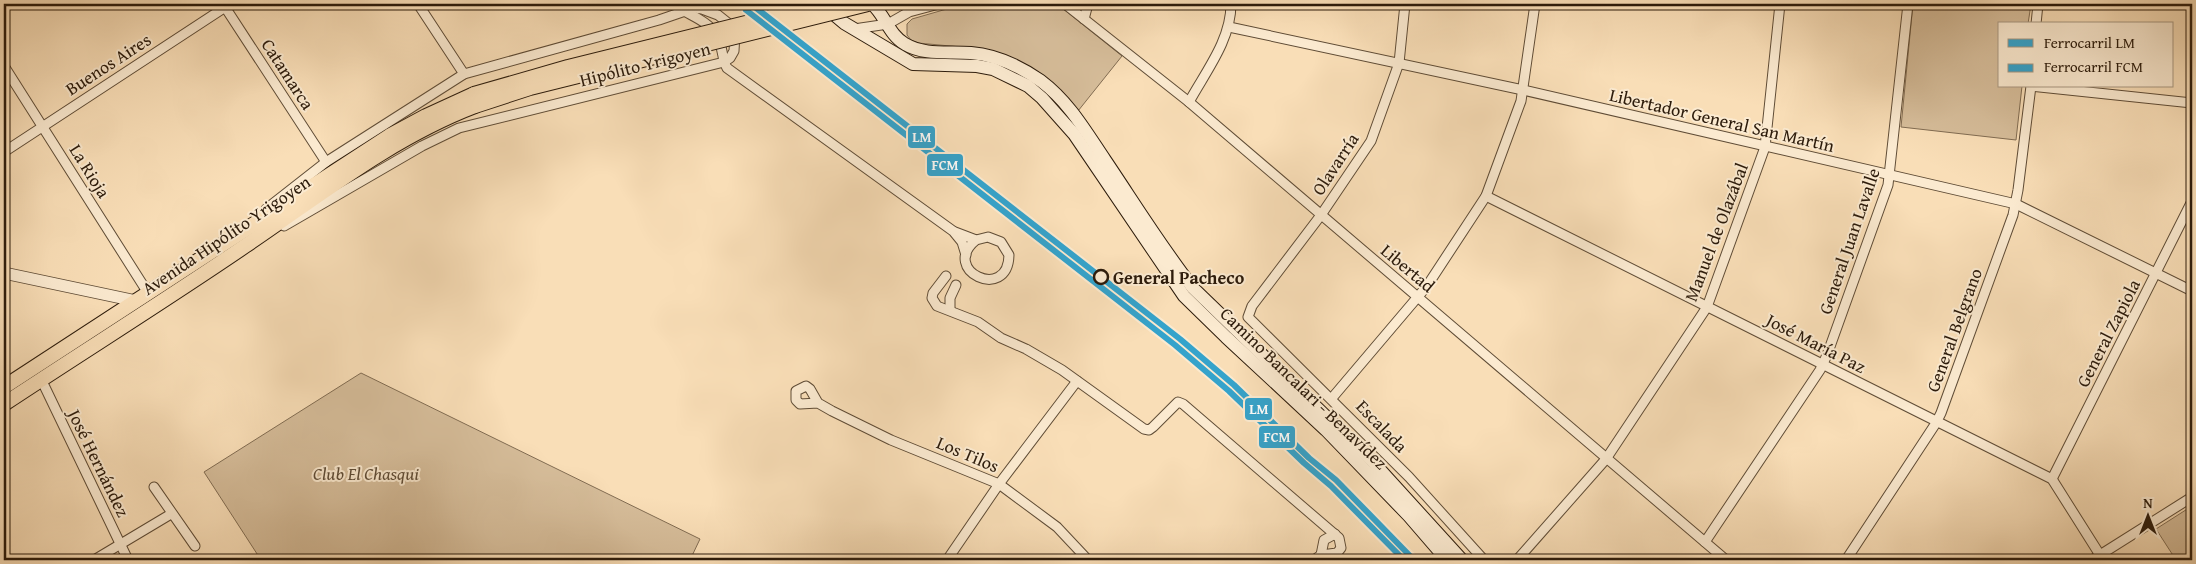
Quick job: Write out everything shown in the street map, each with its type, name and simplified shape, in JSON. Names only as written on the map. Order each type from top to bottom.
[{"type":"main road","points":[[475,100],[868,4]]},
{"type":"main road","name":"Camino Bancalari - Benavídez","points":[[872,4],[888,24],[894,36],[906,46],[927,52],[972,53],[1002,60],[1031,75],[1058,96],[1078,121],[1193,288],[1360,448],[1462,560]]},
{"type":"main road","points":[[475,100],[568,67],[825,5]]},
{"type":"main road","name":"Camino Bancalari - Benavídez","points":[[825,5],[854,29],[913,64],[977,66],[993,69],[1028,86],[1042,98],[1074,134],[1184,296],[1326,430],[1409,516],[1447,560]]},
{"type":"main road","name":"Avenida Hipólito Yrigoyen","points":[[4,387],[389,136],[426,116],[475,100]]},
{"type":"main road","name":"Avenida Hipólito Yrigoyen","points":[[4,404],[410,135],[475,100]]},
{"type":"street","points":[[418,4],[464,74]]},
{"type":"street","points":[[674,4],[682,11],[706,23],[717,35],[724,62],[734,74],[953,231],[976,240]]},
{"type":"street","points":[[854,29],[888,24],[909,12],[939,4]]},
{"type":"street","name":"Libertad","points":[[1065,4],[1189,102],[1726,560]]},
{"type":"street","points":[[1084,19],[1088,4]]},
{"type":"street","points":[[1189,102],[1229,27],[1231,4]]},
{"type":"street","name":"Olavarría","points":[[1250,320],[1248,314],[1252,306],[1321,215],[1371,141],[1399,62],[1405,4]]},
{"type":"street","points":[[1332,398],[1418,298],[1486,196],[1523,90],[1535,4]]},
{"type":"street","name":"Manuel de Olazábal","points":[[1517,560],[1606,458],[1707,307],[1765,147],[1780,4]]},
{"type":"street","name":"General Juan Lavalle","points":[[1705,542],[1824,364],[1887,189],[1908,4]]},
{"type":"street","points":[[2036,22],[2038,4]]},
{"type":"street","name":"Buenos Aires","points":[[4,152],[226,5]]},
{"type":"street","name":"Catamarca","points":[[226,5],[326,162]]},
{"type":"street","name":"Hipólito Yrigoyen","points":[[225,242],[326,162],[464,74],[659,20],[694,8],[718,15],[728,23],[735,33],[736,43],[730,58],[724,62],[458,128],[436,138],[233,254]]},
{"type":"street","name":"Libertador General San Martín","points":[[1229,27],[1399,62],[2016,204],[2192,291]]},
{"type":"street","name":"La Rioja","points":[[4,66],[43,126],[142,297]]},
{"type":"street","name":"General Belgrano","points":[[1846,560],[1936,423],[2016,204],[2031,88]]},
{"type":"street","points":[[2050,88],[2192,103]]},
{"type":"street","name":"José María Paz","points":[[1486,196],[1824,364],[1936,423],[2052,479]]},
{"type":"street","name":"General Zapiola","points":[[2052,479],[2192,200]]},
{"type":"street","points":[[953,231],[962,242],[968,269],[980,278],[994,279],[1006,269],[1009,255],[1001,242],[988,237],[976,240],[971,244],[966,255]]},
{"type":"street","points":[[4,273],[142,297]]},
{"type":"street","points":[[946,276],[933,293],[932,298],[937,306],[978,322],[1001,338],[1045,359],[1144,429],[1153,427],[1174,404],[1178,402],[1183,404],[1339,538],[1340,548],[1333,555],[1317,558]]},
{"type":"street","points":[[950,310],[950,298],[956,285]]},
{"type":"street","name":"Escalada","points":[[1250,320],[1332,398],[1409,477],[1484,560]]},
{"type":"street","name":"José Hernández","points":[[42,379],[128,560]]},
{"type":"street","points":[[947,560],[999,484],[1077,381]]},
{"type":"street","name":"Los Tilos","points":[[818,402],[891,440],[999,484],[1057,527],[1088,560]]},
{"type":"street","points":[[2052,479],[2100,555]]},
{"type":"street","points":[[154,487],[195,546]]},
{"type":"street","points":[[2092,560],[2189,499],[2192,488]]},
{"type":"street","points":[[94,560],[171,514]]},
{"type":"street","points":[[1317,558],[1324,540],[1335,534]]},
{"type":"green space","points":[[964,4],[1057,4],[1122,56],[1078,111],[1062,93],[961,47],[918,43],[911,40],[907,35],[907,24],[912,19]]},
{"type":"green space","points":[[1913,4],[2031,4],[2028,22],[1998,22],[1998,88],[2022,88],[2016,140],[1901,127]]},
{"type":"green space","name":"Club El Chasqui","points":[[361,373],[700,539],[690,560],[261,560],[204,472]]},
{"type":"green space","points":[[2192,506],[2192,560],[2176,560],[2156,529]]},
{"type":"rail line","name":"LM","points":[[751,4],[1180,339],[1234,385],[1309,458],[1336,480],[1414,560]]},
{"type":"rail line","name":"FCM","points":[[746,10],[1175,345],[1229,391],[1304,463],[1331,486],[1404,560]]},
{"type":"place","name":"General Pacheco","points":[[1101,277]]}]
